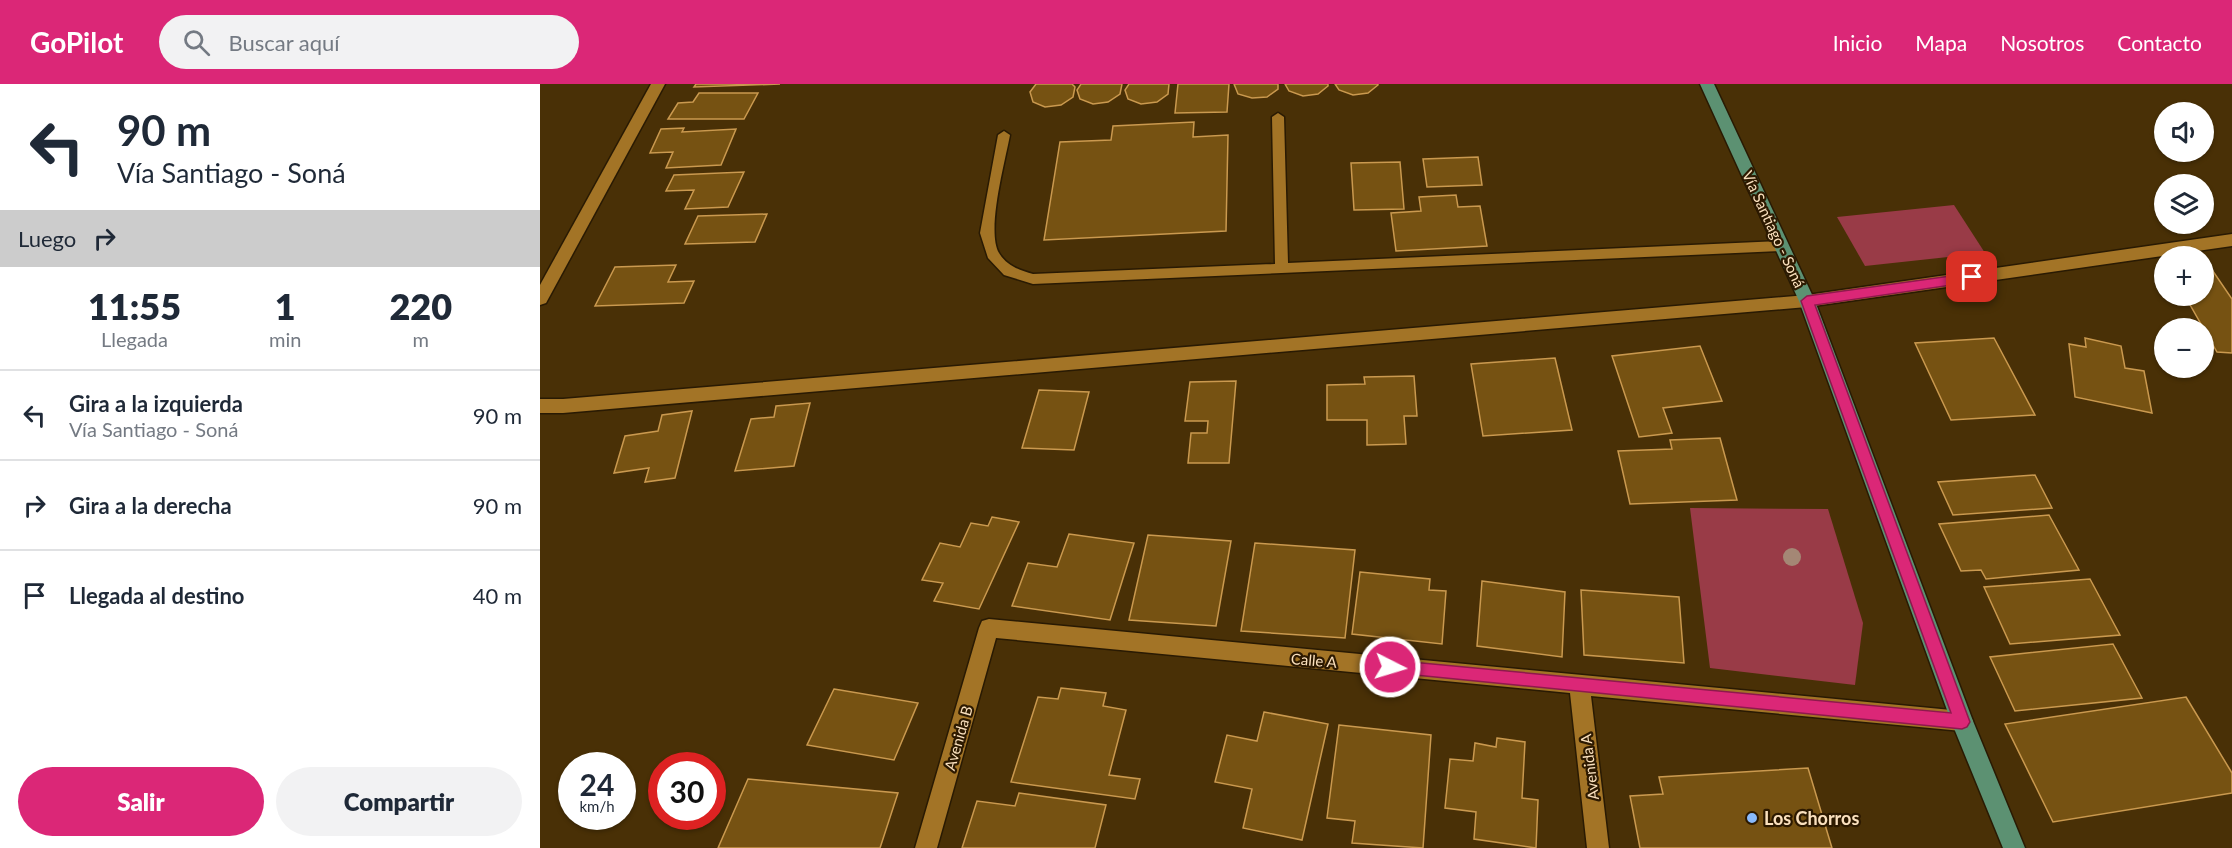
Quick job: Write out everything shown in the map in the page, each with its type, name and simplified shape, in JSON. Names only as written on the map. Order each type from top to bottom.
[{"type":"main road","name":"Vía Santiago - Soná","points":[[1707,84],[1807,301],[1962,722],[2014,848]]},
{"type":"street","points":[[540,299],[657,84]]},
{"type":"street","points":[[540,405],[562,406],[1807,301],[2232,240]]},
{"type":"street","name":"Calle A","points":[[989,628],[1962,722]]},
{"type":"street","name":"Avenida B","points":[[926,848],[989,628]]},
{"type":"street","name":"Avenida A","points":[[1579,685],[1598,848]]},
{"type":"lane","points":[[1278,117],[1282,268]]},
{"type":"lane","points":[[1004,135],[986,233],[993,255],[1009,272],[1033,279],[1782,246]]},
{"type":"shaded area","points":[[1954,205],[1985,253],[1865,266],[1837,217]]},
{"type":"shaded area","points":[[1690,508],[1828,509],[1863,623],[1855,685],[1710,668]]},
{"type":"building","points":[[696,84],[780,84],[694,87]]},
{"type":"building","points":[[1036,84],[1072,84],[1075,87],[1073,97],[1061,105],[1045,107],[1033,102],[1030,92]]},
{"type":"building","points":[[1081,84],[1122,84],[1120,94],[1108,102],[1093,104],[1080,99],[1077,90]]},
{"type":"building","points":[[1129,84],[1169,84],[1168,94],[1157,102],[1141,104],[1128,99],[1125,90]]},
{"type":"building","points":[[1178,84],[1229,84],[1227,112],[1175,113]]},
{"type":"building","points":[[1234,84],[1278,84],[1278,89],[1267,97],[1252,98],[1238,94]]},
{"type":"building","points":[[1285,84],[1328,84],[1328,86],[1318,94],[1303,96],[1289,91]]},
{"type":"building","points":[[1335,84],[1378,85],[1368,93],[1353,95],[1339,90]]},
{"type":"building","points":[[699,93],[758,93],[744,119],[668,119],[678,103],[693,102]]},
{"type":"building","points":[[1194,122],[1193,137],[1228,135],[1226,231],[1044,240],[1060,142],[1111,140],[1113,126]]},
{"type":"building","points":[[684,128],[682,132],[736,129],[721,165],[666,168],[673,152],[650,153],[661,129]]},
{"type":"building","points":[[1478,157],[1482,185],[1427,187],[1423,159]]},
{"type":"building","points":[[1400,162],[1404,209],[1354,210],[1351,163]]},
{"type":"building","points":[[744,172],[728,207],[685,209],[694,190],[666,191],[674,175]]},
{"type":"building","points":[[1456,195],[1458,207],[1480,206],[1487,246],[1396,251],[1391,213],[1421,211],[1419,197]]},
{"type":"building","points":[[767,214],[755,242],[685,244],[698,216]]},
{"type":"building","points":[[676,265],[668,282],[694,281],[684,303],[595,306],[615,267]]},
{"type":"building","points":[[2214,273],[2232,299],[2232,353],[2217,352],[2214,347],[2214,318],[2198,318],[2191,306],[2214,306]]},
{"type":"building","points":[[1994,338],[2035,415],[1951,420],[1915,343]]},
{"type":"building","points":[[2085,338],[2121,346],[2125,368],[2144,371],[2152,413],[2075,397],[2069,344],[2086,347]]},
{"type":"building","points":[[1700,346],[1722,401],[1663,408],[1672,433],[1639,437],[1612,356]]},
{"type":"building","points":[[1555,358],[1572,430],[1483,436],[1471,364]]},
{"type":"building","points":[[1414,376],[1417,416],[1404,416],[1406,444],[1367,445],[1367,420],[1327,420],[1327,385],[1365,384],[1364,377]]},
{"type":"building","points":[[1236,381],[1229,463],[1188,463],[1191,433],[1207,433],[1208,421],[1185,421],[1190,382]]},
{"type":"building","points":[[1039,390],[1089,392],[1074,450],[1022,448]]},
{"type":"building","points":[[810,403],[794,466],[735,471],[751,419],[774,417],[776,406]]},
{"type":"building","points":[[692,411],[675,478],[645,482],[649,468],[614,473],[625,436],[658,431],[662,415]]},
{"type":"building","points":[[1720,438],[1737,500],[1630,504],[1618,451],[1672,449],[1670,440]]},
{"type":"building","points":[[2035,475],[2052,508],[1953,515],[1938,482]]},
{"type":"building","points":[[2049,515],[2079,570],[1986,579],[1981,570],[1961,571],[1939,524]]},
{"type":"building","points":[[992,517],[1019,522],[979,609],[934,601],[943,583],[922,580],[940,543],[960,547],[971,523],[988,526]]},
{"type":"building","points":[[1069,534],[1134,543],[1110,620],[1012,606],[1028,563],[1057,567]]},
{"type":"building","points":[[1148,535],[1231,541],[1216,626],[1129,620]]},
{"type":"building","points":[[1255,543],[1355,550],[1345,638],[1241,631]]},
{"type":"building","points":[[1360,572],[1430,579],[1429,590],[1446,591],[1442,644],[1352,634]]},
{"type":"building","points":[[2090,579],[2120,635],[2010,644],[1984,587]]},
{"type":"building","points":[[1482,581],[1565,592],[1562,657],[1477,646]]},
{"type":"building","points":[[1581,590],[1679,597],[1684,663],[1584,655]]},
{"type":"building","points":[[2113,644],[2142,698],[2015,711],[1990,657]]},
{"type":"building","points":[[1061,688],[1106,693],[1103,706],[1126,710],[1109,775],[1140,779],[1135,799],[1011,782],[1038,697],[1058,699]]},
{"type":"building","points":[[834,689],[918,703],[894,760],[807,745]]},
{"type":"building","points":[[2186,697],[2232,773],[2232,793],[2053,822],[2005,724]]},
{"type":"building","points":[[1264,712],[1328,724],[1302,840],[1243,828],[1252,789],[1215,782],[1227,735],[1257,741]]},
{"type":"building","points":[[1339,725],[1431,735],[1423,848],[1352,843],[1355,821],[1327,818]]},
{"type":"building","points":[[1497,738],[1525,742],[1522,798],[1538,800],[1536,848],[1474,839],[1476,812],[1445,808],[1450,759],[1473,761],[1475,743],[1496,747]]},
{"type":"building","points":[[1808,768],[1832,848],[1640,848],[1630,796],[1663,794],[1659,777]]},
{"type":"building","points":[[748,779],[898,793],[880,848],[718,848]]},
{"type":"building","points":[[1019,793],[1106,805],[1095,848],[962,848],[977,801],[1015,806]]},
{"type":"place","name":"Los Chorros","points":[[1752,818]]},
{"type":"route","points":[[1390,667],[1962,722],[1807,301],[1972,277]]}]
